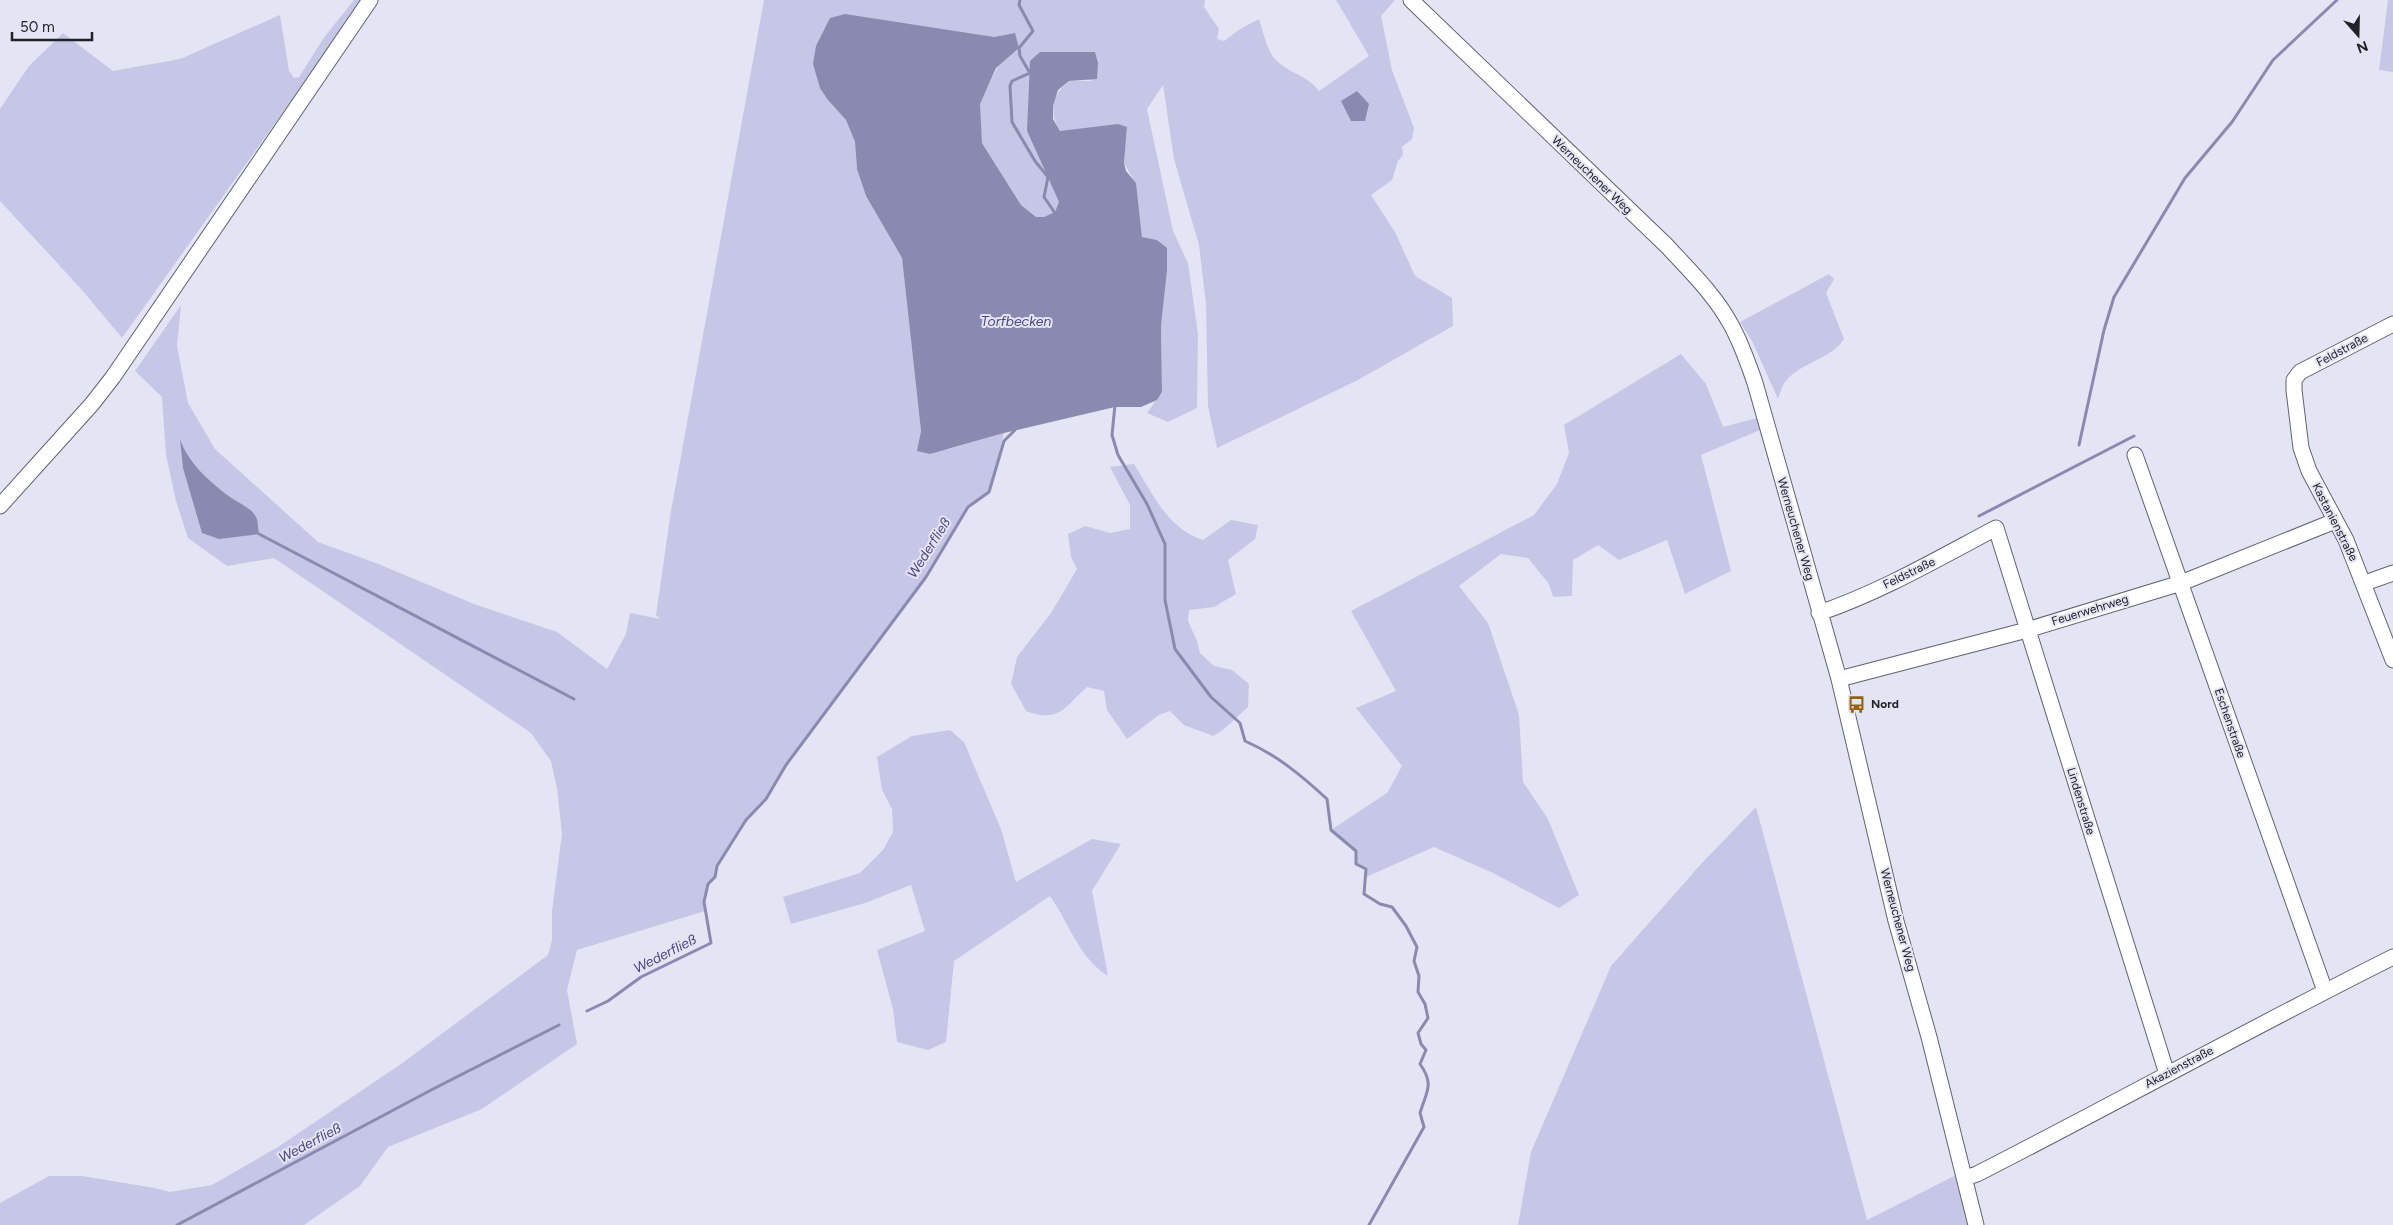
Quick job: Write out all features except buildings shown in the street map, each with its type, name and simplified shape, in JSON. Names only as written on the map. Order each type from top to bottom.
[{"type":"street","points":[[0,506],[92,404],[113,377],[370,0]]},
{"type":"street","name":"Werneuchener Weg","points":[[1411,0],[1666,246],[1693,275],[1730,322],[1755,383],[1839,679],[1896,921],[1914,980],[1976,1225]]},
{"type":"street","name":"Feldstraße","points":[[2294,380],[2300,372],[2393,324]]},
{"type":"street","name":"Kastanienstraße","points":[[2294,380],[2301,448],[2309,471],[2334,521],[2346,540],[2365,583],[2393,660]]},
{"type":"street","name":"Eschenstraße","points":[[2135,455],[2325,991]]},
{"type":"street","name":"Feuerwehrweg","points":[[1839,679],[2027,630],[2181,583],[2334,521]]},
{"type":"street","name":"Feldstraße","points":[[1820,613],[1862,596],[1996,528]]},
{"type":"street","name":"Lindenstraße","points":[[1996,528],[2167,1074]]},
{"type":"street","points":[[2365,583],[2393,573]]},
{"type":"street","name":"Akazienstraße","points":[[1965,1178],[1977,1174],[2040,1142],[2393,957]]},
{"type":"shaded area","points":[[354,0],[363,0],[122,338],[82,290],[0,201],[0,109],[29,66],[63,33],[113,71],[180,59],[280,15],[289,71],[294,78],[299,77],[325,36]]},
{"type":"shaded area","points":[[764,0],[1205,0],[1204,7],[1219,29],[1217,39],[1224,41],[1240,29],[1259,19],[1267,46],[1275,59],[1286,68],[1309,81],[1319,91],[1369,56],[1336,0],[1395,0],[1381,16],[1392,70],[1414,128],[1412,139],[1402,147],[1403,155],[1398,161],[1392,180],[1371,195],[1395,232],[1415,276],[1452,298],[1453,326],[1358,380],[1217,448],[1208,406],[1206,304],[1199,245],[1174,159],[1163,85],[1147,109],[1173,231],[1188,263],[1198,334],[1197,408],[1168,422],[1147,413],[1162,392],[1161,326],[1167,271],[1157,240],[1142,237],[1136,184],[1124,163],[1127,128],[1060,131],[1054,117],[1054,104],[1063,86],[1069,81],[1092,81],[1040,52],[1027,131],[1059,202],[1056,212],[1044,217],[1035,217],[1021,205],[982,143],[979,104],[1015,33],[994,37],[828,100],[846,120],[855,142],[857,169],[866,196],[902,258],[921,431],[918,451],[949,449],[1004,433],[989,492],[968,507],[926,577],[786,765],[766,799],[746,820],[717,866],[715,877],[708,884],[704,902],[705,911],[577,950],[567,990],[577,1044],[482,1109],[388,1147],[360,1186],[304,1225],[0,1225],[0,1203],[49,1176],[82,1176],[170,1192],[212,1185],[278,1147],[401,1064],[548,955],[552,940],[552,911],[562,834],[557,788],[551,761],[531,733],[274,558],[227,566],[188,538],[176,501],[166,455],[162,397],[135,371],[181,305],[177,346],[188,403],[215,449],[318,542],[376,563],[474,604],[557,632],[607,669],[626,634],[630,613],[660,619],[656,615],[671,511]]},
{"type":"shaded area","points":[[2388,0],[2393,0],[2393,72],[2379,70]]},
{"type":"shaded area","points":[[1829,274],[1834,279],[1826,293],[1844,339],[1832,351],[1792,375],[1783,385],[1778,399],[1752,341],[1740,322]]},
{"type":"shaded area","points":[[1681,354],[1706,384],[1723,427],[1757,418],[1760,430],[1701,455],[1731,571],[1685,594],[1667,540],[1619,560],[1598,545],[1573,560],[1572,596],[1553,597],[1549,584],[1528,558],[1501,554],[1459,586],[1488,623],[1519,715],[1523,782],[1548,819],[1579,895],[1559,908],[1493,873],[1434,847],[1366,877],[1366,869],[1356,864],[1355,851],[1331,830],[1387,793],[1402,766],[1356,708],[1396,691],[1351,611],[1534,515],[1557,484],[1569,453],[1564,425]]},
{"type":"shaded area","points":[[1134,464],[1162,509],[1170,519],[1190,535],[1203,540],[1231,520],[1258,525],[1255,539],[1228,560],[1236,594],[1214,607],[1189,610],[1188,621],[1200,653],[1214,666],[1232,670],[1249,684],[1248,707],[1223,730],[1213,736],[1184,725],[1170,711],[1159,715],[1127,739],[1107,710],[1104,691],[1087,687],[1066,707],[1054,714],[1046,715],[1026,711],[1011,684],[1017,657],[1051,613],[1077,569],[1071,557],[1068,534],[1085,526],[1110,533],[1130,529],[1130,505],[1110,467]]},
{"type":"shaded area","points":[[950,730],[964,742],[1001,829],[1016,882],[1092,839],[1121,844],[1092,891],[1108,976],[1089,960],[1050,896],[954,961],[946,1042],[928,1050],[897,1042],[893,1009],[877,950],[925,931],[911,885],[865,903],[791,924],[783,897],[860,873],[883,850],[893,832],[892,809],[882,790],[877,757],[912,736]]},
{"type":"shaded area","points":[[1756,807],[1867,1220],[1960,1173],[1972,1225],[1518,1225],[1531,1152],[1611,966],[1701,864]]},
{"type":"water","name":"Torfbecken","points":[[845,14],[994,37],[1015,33],[1019,48],[996,68],[980,104],[982,143],[1021,205],[1036,217],[1044,217],[1055,212],[1059,202],[1027,131],[1030,61],[1040,52],[1095,52],[1098,63],[1097,79],[1069,81],[1058,90],[1053,106],[1053,119],[1060,131],[1118,124],[1127,127],[1124,163],[1126,171],[1136,183],[1142,237],[1157,240],[1167,248],[1167,271],[1161,326],[1162,392],[1157,400],[1141,407],[1115,407],[1004,433],[930,454],[917,451],[921,431],[902,258],[866,196],[857,169],[855,142],[846,120],[820,88],[813,64],[816,46],[830,18]]},
{"type":"water","points":[[1357,91],[1369,104],[1365,121],[1351,121],[1341,101]]},
{"type":"water","points":[[180,439],[188,456],[200,471],[222,491],[252,511],[257,519],[259,534],[219,539],[202,533],[183,468]]},
{"type":"waterway","name":"Wederfließ","points":[[1020,0],[1019,5],[1033,31],[1019,48],[1020,56],[1030,73],[1012,81],[1010,86],[1012,122],[1035,161],[1048,177],[1044,197],[1057,216]]},
{"type":"waterway","points":[[2079,445],[2104,330],[2114,297],[2185,178],[2232,122],[2273,60],[2337,0]]},
{"type":"waterway","points":[[1115,405],[1112,435],[1118,455],[1147,504],[1165,544],[1165,600],[1175,649],[1211,697],[1240,723],[1245,741],[1289,767],[1327,799],[1331,830],[1356,851],[1356,864],[1366,869],[1364,894],[1380,904],[1392,907],[1406,926],[1417,947],[1414,961],[1419,976],[1418,992],[1425,1004],[1428,1018],[1418,1033],[1421,1044],[1426,1050],[1420,1064],[1425,1071],[1428,1083],[1427,1094],[1420,1113],[1424,1127],[1369,1225]]},
{"type":"waterway","name":"Wederfließ","points":[[587,1011],[608,1001],[641,977],[711,943],[704,902],[708,884],[715,877],[717,866],[746,820],[766,799],[786,765],[926,577],[968,507],[989,492],[1004,441],[1015,430]]},
{"type":"waterway","points":[[1979,516],[2134,436]]},
{"type":"waterway","points":[[259,534],[574,699]]},
{"type":"waterway","name":"Wederfließ","points":[[177,1225],[433,1089],[559,1025]]},
{"type":"place","name":"Nord","points":[[1857,704]]}]
